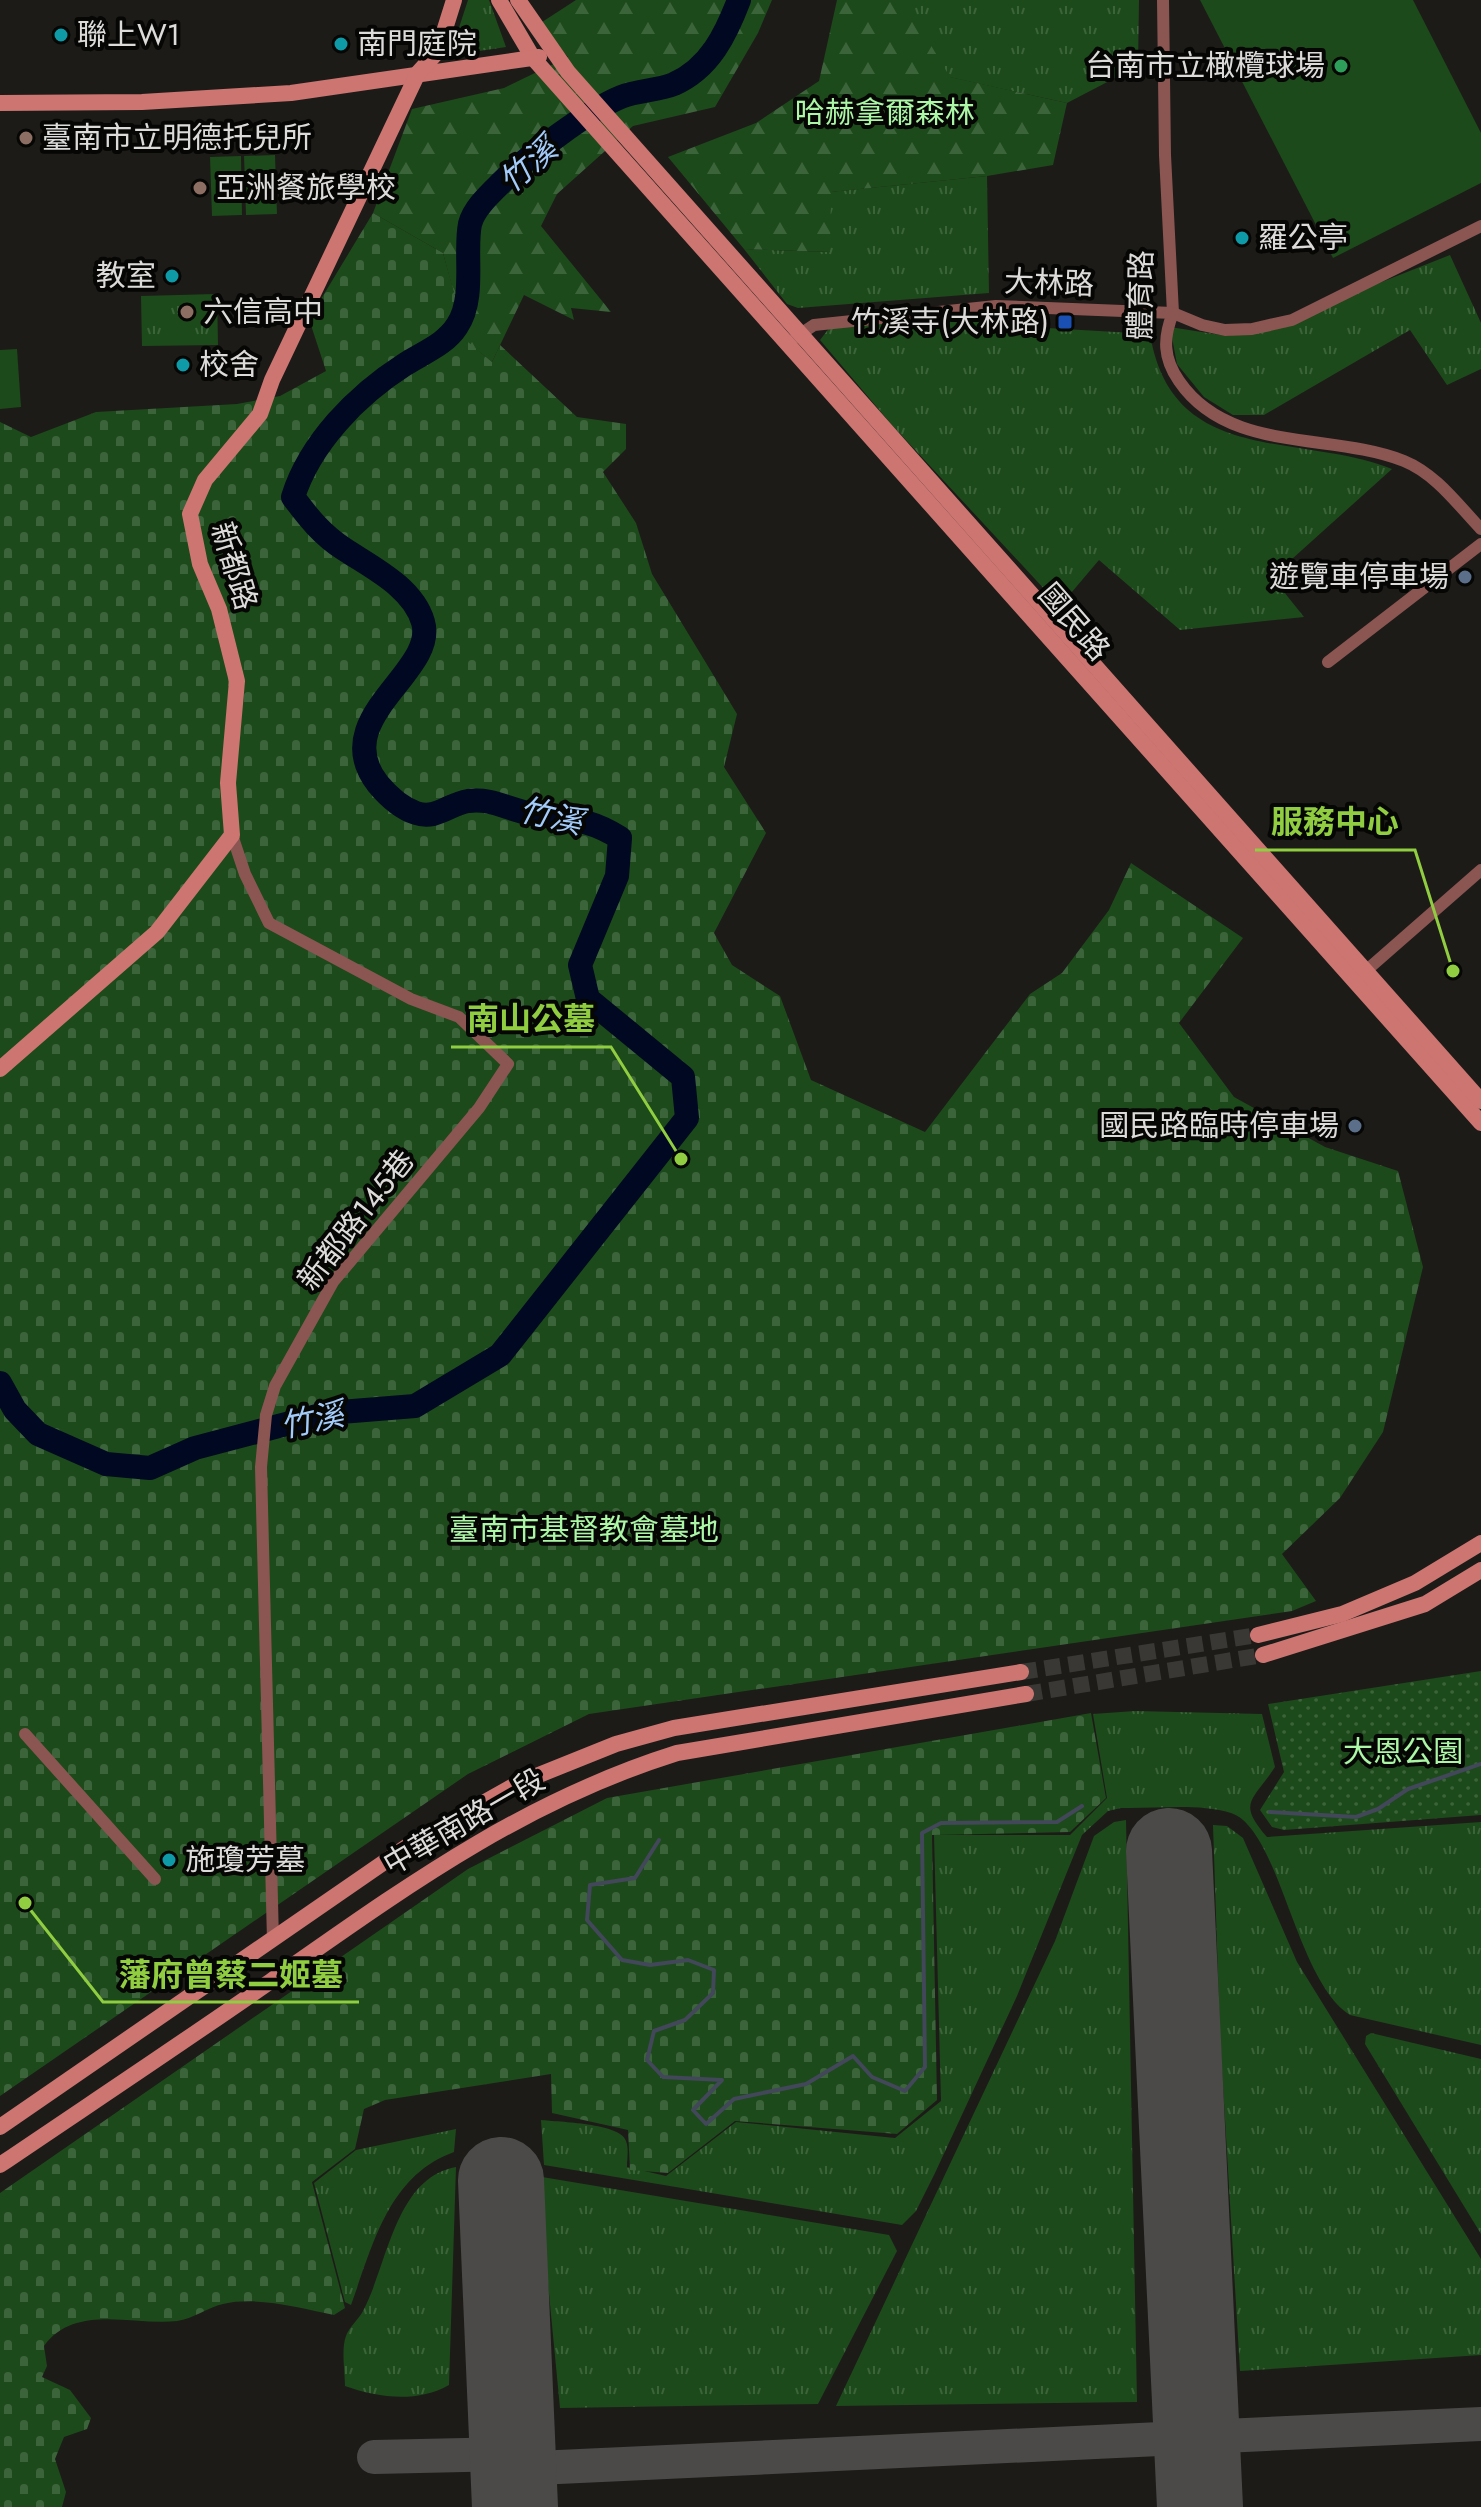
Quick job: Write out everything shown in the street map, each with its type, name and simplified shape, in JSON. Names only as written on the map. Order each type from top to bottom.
[{"type":"street","name":"新都路","points":[[232,835],[228,783],[237,681],[219,609],[200,564],[190,514],[205,480],[260,414],[272,380],[418,73],[438,51],[454,0]]},
{"type":"street","points":[[499,0],[533,58],[560,76]]},
{"type":"street","points":[[518,0],[555,56],[560,76]]},
{"type":"street","name":"體育路","points":[[1163,0],[1165,155],[1173,313],[1164,336],[1167,356],[1181,385],[1205,409],[1254,430],[1404,461],[1430,476],[1481,529]]},
{"type":"street","points":[[0,103],[142,102],[291,93],[555,56]]},
{"type":"street","name":"國民路","points":[[560,76],[1360,976],[1481,1123]]},
{"type":"street","name":"大林路","points":[[794,338],[814,325],[996,306],[1173,313],[1225,330],[1252,329],[1292,320],[1481,226]]},
{"type":"street","points":[[1328,662],[1481,544]]},
{"type":"street","points":[[0,1069],[157,932],[232,835]]},
{"type":"street","name":"新都路145巷","points":[[232,835],[245,874],[269,923],[411,999],[459,1017],[508,1064],[479,1108],[333,1282],[275,1386],[266,1415],[261,1467],[273,1940]]},
{"type":"street","points":[[1360,976],[1481,870]]},
{"type":"street","name":"國民路","points":[[1360,976],[1481,1101]]},
{"type":"street","points":[[1258,1635],[1342,1614],[1415,1583],[1481,1543]]},
{"type":"street","points":[[1263,1655],[1344,1633],[1425,1604],[1481,1570]]},
{"type":"street","name":"中華南路一段","points":[[0,2127],[412,1843],[519,1783],[616,1744],[731,1716],[1021,1672]]},
{"type":"street","name":"中華南路一段","points":[[0,2165],[433,1868],[539,1807],[621,1770],[677,1753],[1026,1694]]},
{"type":"street","points":[[25,1734],[155,1879]]},
{"type":"green space","points":[[468,0],[489,0],[506,47],[466,53],[454,43]]},
{"type":"green space","name":"哈赫拿爾森林","points":[[576,0],[772,0],[758,33],[715,107],[633,126],[557,194],[541,226],[611,312],[571,308],[574,320],[524,295],[492,362],[467,342],[443,253],[373,213],[412,109],[504,88],[568,57],[539,24]]},
{"type":"green space","name":"哈赫拿爾森林","points":[[837,0],[911,0],[912,14],[950,77],[1067,103],[1053,165],[987,176],[831,192],[830,252],[744,249],[668,157],[756,123],[819,81]]},
{"type":"green space","points":[[911,0],[1139,0],[1138,66],[1067,103],[949,77],[911,14]]},
{"type":"green space","name":"台南市立橄欖球場","points":[[1200,0],[1413,0],[1481,133],[1481,183],[1333,258]]},
{"type":"green space","points":[[275,155],[277,214],[246,215],[244,156]]},
{"type":"green space","points":[[241,156],[242,215],[212,216],[210,157]]},
{"type":"green space","points":[[987,176],[989,293],[798,308],[787,304],[744,249],[829,252],[830,192]]},
{"type":"green space","name":"臺南市基督教會墓地","points":[[373,213],[443,253],[468,342],[492,362],[500,345],[577,417],[626,424],[626,449],[603,472],[636,523],[652,574],[737,714],[724,767],[766,833],[714,933],[732,965],[780,996],[811,1080],[925,1132],[1030,994],[1062,973],[1109,910],[1131,863],[1243,938],[1179,1023],[1234,1097],[1325,1147],[1398,1171],[1423,1267],[1383,1432],[1340,1498],[1282,1554],[1316,1601],[1292,1611],[589,1714],[468,1774],[0,2096],[0,422],[31,437],[96,412],[237,404],[280,396],[326,371],[309,319]]},
{"type":"green space","points":[[1450,255],[1481,323],[1481,369],[1447,385],[1410,330],[1264,415],[1233,415],[1204,397],[1177,364],[1170,327],[1227,336],[1292,324],[1354,293]]},
{"type":"green space","points":[[217,294],[218,345],[142,346],[141,296]]},
{"type":"green space","points":[[940,315],[1029,316],[1030,327],[1150,334],[1163,376],[1184,406],[1211,425],[1244,438],[1356,458],[1392,469],[1272,577],[1304,617],[1180,630],[1099,560],[1060,606],[892,425],[820,340],[830,327]]},
{"type":"green space","points":[[17,349],[21,407],[0,409],[0,350]]},
{"type":"green space","name":"大恩公園","points":[[1481,1671],[1481,1815],[1284,1830],[1272,1827],[1260,1810],[1284,1772],[1268,1704]]},
{"type":"green space","points":[[1135,1711],[1262,1714],[1275,1767],[1254,1795],[1250,1809],[1267,1837],[1481,1822],[1481,2045],[1350,2015],[1331,1997],[1315,1971],[1263,1846],[1248,1825],[1231,1813],[1191,1807],[1121,1808],[1108,1811],[1082,1835],[1017,1996],[916,2211],[902,2225],[544,2165],[541,2120],[588,2124],[613,2130],[626,2141],[627,2167],[666,2176],[736,2122],[895,2138],[941,2101],[934,1835],[1070,1835],[1107,1798],[1093,1714]]},
{"type":"green space","points":[[1091,1713],[1106,1798],[1070,1832],[932,1835],[937,2100],[897,2134],[735,2121],[668,2173],[630,2170],[628,2130],[552,2113],[551,2074],[385,2100],[364,2109],[355,2149],[312,2182],[345,2308],[334,2315],[279,2304],[236,2302],[177,2321],[106,2319],[72,2325],[57,2333],[44,2346],[47,2366],[42,2377],[70,2390],[91,2418],[87,2429],[64,2437],[55,2459],[66,2492],[62,2507],[0,2507],[0,2193],[468,1869],[607,1798]]},
{"type":"green space","points":[[1126,1820],[1137,2402],[836,2406],[1055,1941],[1094,1836],[1114,1822]]},
{"type":"green space","points":[[1213,1825],[1227,1826],[1243,1838],[1297,1962],[1481,2259],[1481,2355],[1240,2371],[1220,2035]]},
{"type":"green space","points":[[1371,2033],[1481,2059],[1481,2234],[1365,2044],[1366,2036]]},
{"type":"green space","points":[[456,2129],[454,2152],[432,2163],[398,2195],[376,2237],[351,2305],[345,2302],[314,2183],[356,2150]]},
{"type":"green space","points":[[456,2167],[449,2385],[437,2391],[398,2397],[345,2386],[343,2354],[346,2336],[372,2292],[406,2205],[419,2188],[436,2174]]},
{"type":"green space","points":[[542,2177],[889,2235],[897,2251],[818,2404],[560,2408],[545,2252]]},
{"type":"waterway","name":"竹溪","points":[[0,1383],[15,1410],[38,1434],[106,1464],[150,1468],[195,1448],[328,1413],[415,1406],[500,1355],[687,1118],[683,1077],[588,999],[580,965],[617,876],[620,838],[585,822],[527,813],[484,801],[468,801],[423,815],[405,808],[386,793],[366,760],[365,738],[373,717],[415,659],[423,641],[423,622],[401,588],[329,538],[293,497],[311,458],[337,422],[386,377],[440,344],[457,326],[463,315],[468,289],[470,224],[484,201],[527,159],[593,112],[627,95],[674,84],[698,69],[715,49],[739,0]]},
{"type":"waterway","points":[[1270,1812],[1356,1817],[1378,1809],[1408,1789],[1481,1764]]},
{"type":"waterway","points":[[659,1840],[635,1878],[590,1885],[587,1920],[622,1960],[650,1965],[688,1960],[714,1970],[713,1993],[685,2020],[654,2031],[647,2060],[663,2077],[722,2080],[693,2110],[706,2124],[734,2099],[806,2084],[853,2056],[872,2077],[905,2091],[925,2067],[922,1833],[941,1823],[1057,1822],[1082,1806]]},
{"type":"taxiway","points":[[515,2469],[1481,2424]]},
{"type":"taxiway","points":[[374,2457],[512,2454]]},
{"type":"runway","points":[[1169,1851],[1200,2507]]},
{"type":"runway","points":[[501,2180],[515,2507]]},
{"type":"tunnel","points":[[1021,1672],[1258,1635]]},
{"type":"tunnel","points":[[1026,1694],[1263,1655]]},
{"type":"place","name":"聯上W1","points":[[61,35]]},
{"type":"place","name":"南門庭院","points":[[341,44]]},
{"type":"place","name":"台南市立橄欖球場","points":[[1341,66]]},
{"type":"place","name":"臺南市立明德托兒所","points":[[26,138]]},
{"type":"place","name":"亞洲餐旅學校","points":[[200,188]]},
{"type":"place","name":"羅公亭","points":[[1242,238]]},
{"type":"place","name":"教室","points":[[172,276]]},
{"type":"place","name":"六信高中","points":[[187,312]]},
{"type":"place","name":"竹溪寺(大林路)","points":[[1065,322]]},
{"type":"place","name":"校舍","points":[[183,365]]},
{"type":"place","name":"遊覽車停車場","points":[[1465,577]]},
{"type":"place","name":"服務中心","points":[[1453,971]]},
{"type":"place","name":"國民路臨時停車場","points":[[1355,1126]]},
{"type":"place","name":"南山公墓","points":[[681,1159]]},
{"type":"place","name":"施瓊芳墓","points":[[169,1860]]},
{"type":"place","name":"藩府曾蔡二姬墓","points":[[25,1903]]}]
